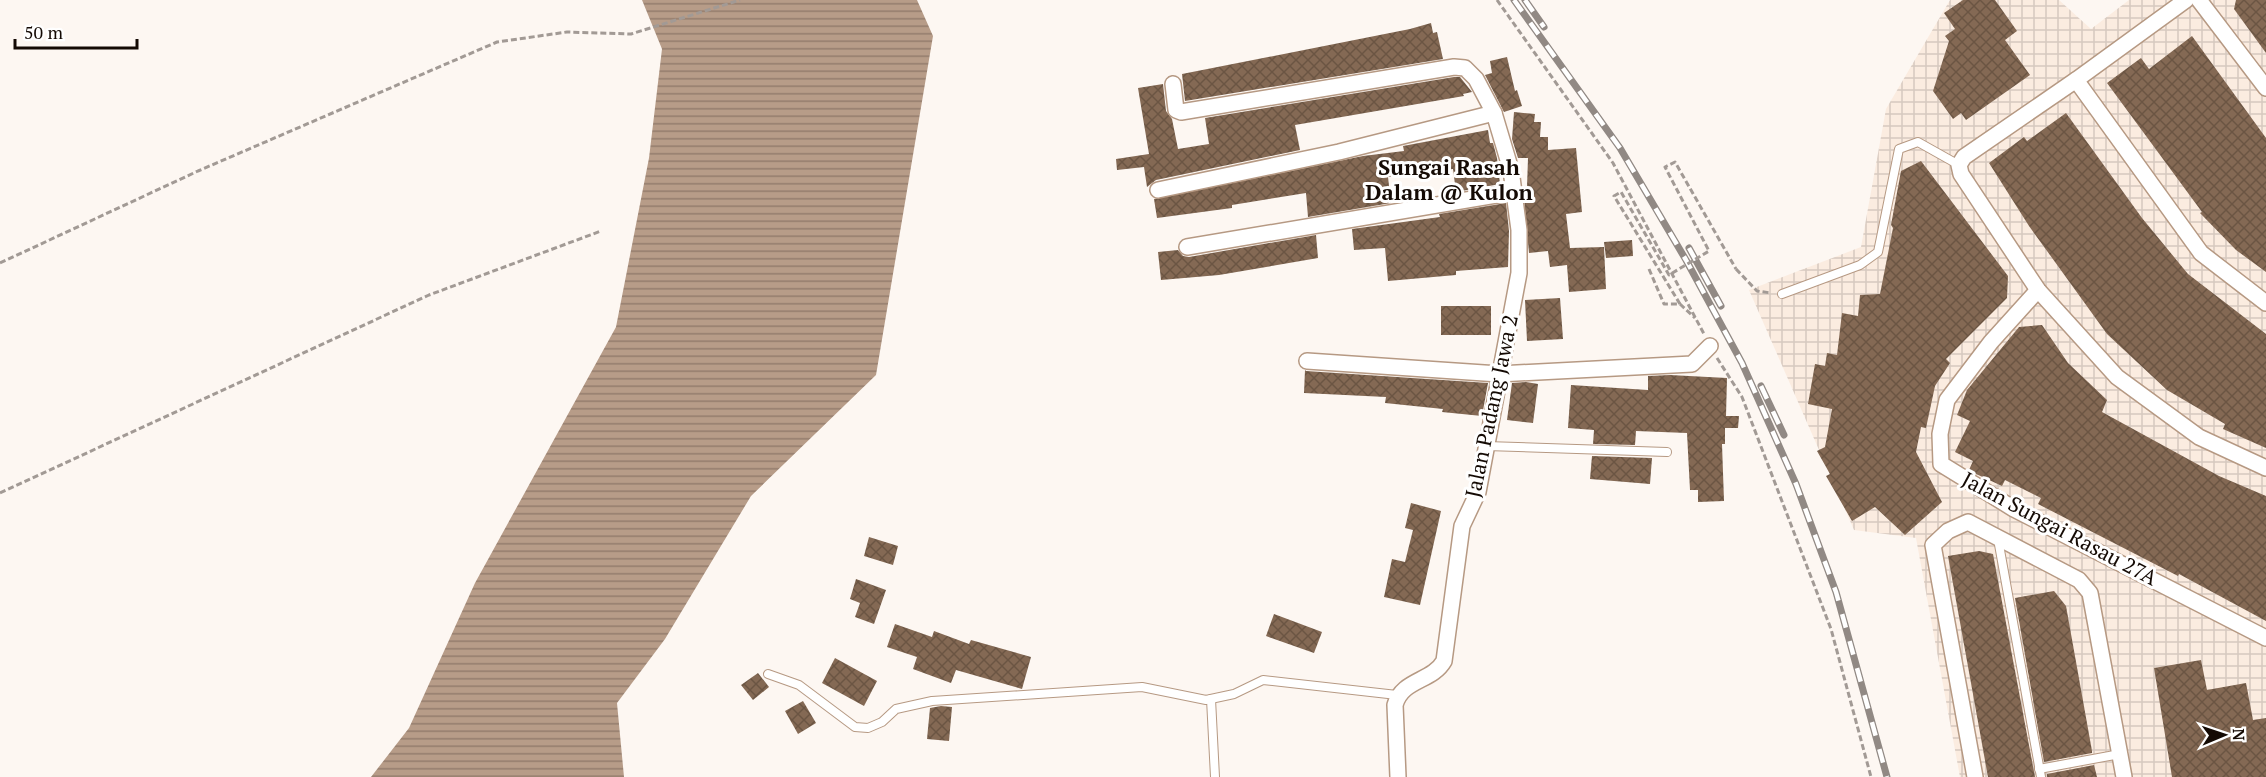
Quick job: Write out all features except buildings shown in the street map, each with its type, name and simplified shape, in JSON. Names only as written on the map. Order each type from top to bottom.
[{"type":"street","points":[[2186,0],[1961,161],[1961,174],[2038,290],[2117,377],[2199,437],[2266,468]]},
{"type":"street","points":[[2199,0],[2266,88]]},
{"type":"street","name":"Jalan Padang Jawa 2","points":[[1173,84],[1176,110],[1181,112],[1454,67],[1465,68],[1476,79],[1494,113],[1511,170],[1519,230],[1519,273],[1478,492],[1462,526],[1444,661],[1440,668],[1404,688],[1397,695]]},
{"type":"street","points":[[2076,80],[2201,253],[2266,303]]},
{"type":"street","points":[[1158,190],[1327,154],[1494,113]]},
{"type":"street","points":[[1187,247],[1514,192]]},
{"type":"street","name":"Jalan Sungai Rasau 27A","points":[[2038,290],[1991,342],[1947,400],[1940,434],[1941,464],[2014,509],[2266,638]]},
{"type":"street","points":[[1307,361],[1499,374],[1692,364],[1710,346]]},
{"type":"street","points":[[1975,777],[1933,545],[1948,531],[1968,522],[2079,580],[2090,593],[2124,777]]},
{"type":"street","points":[[1397,695],[1395,705],[1398,777]]},
{"type":"lane","points":[[1782,294],[1860,266],[1878,252],[1899,149],[1918,142],[1961,161]]},
{"type":"lane","points":[[1486,446],[1667,452]]},
{"type":"lane","points":[[1998,538],[2040,773],[2120,754]]},
{"type":"lane","points":[[768,674],[800,685],[855,727],[868,728],[882,722],[896,709],[932,701],[1142,687],[1211,699],[1234,694],[1263,680],[1397,695]]},
{"type":"lane","points":[[1211,699],[1215,777]]},
{"type":"path","points":[[0,263],[198,171],[497,42],[567,32],[631,34],[740,0]]},
{"type":"path","points":[[1497,0],[1613,163],[1710,346],[1742,397],[1831,629],[1871,777]]},
{"type":"path","points":[[1696,319],[1680,304],[1614,196],[1621,192],[1669,275],[1709,251],[1665,167],[1675,162],[1736,269],[1758,291],[1782,294]]},
{"type":"path","points":[[0,493],[429,295],[601,231]]},
{"type":"path","points":[[1649,269],[1664,304],[1680,304]]},
{"type":"shaded area","points":[[642,0],[917,0],[933,36],[876,375],[751,496],[665,639],[617,703],[624,777],[371,777],[409,728],[475,583],[616,327],[649,158],[662,49]]},
{"type":"shaded area","points":[[1950,0],[2059,0],[2091,29],[2129,0],[2266,0],[2266,777],[1960,777],[1916,538],[1854,530],[1749,290],[1861,247],[1886,109]]},
{"type":"railway","points":[[1514,0],[1620,148],[1686,260],[1742,363],[1796,484],[1836,592],[1887,777]]},
{"type":"railway","points":[[1525,0],[1544,27]]},
{"type":"railway","points":[[1689,248],[1721,306]]},
{"type":"railway","points":[[1761,386],[1784,435]]},
{"type":"district","name":"Sungai Rasah Dalam @ Kulon","points":[[1449,178]]}]
